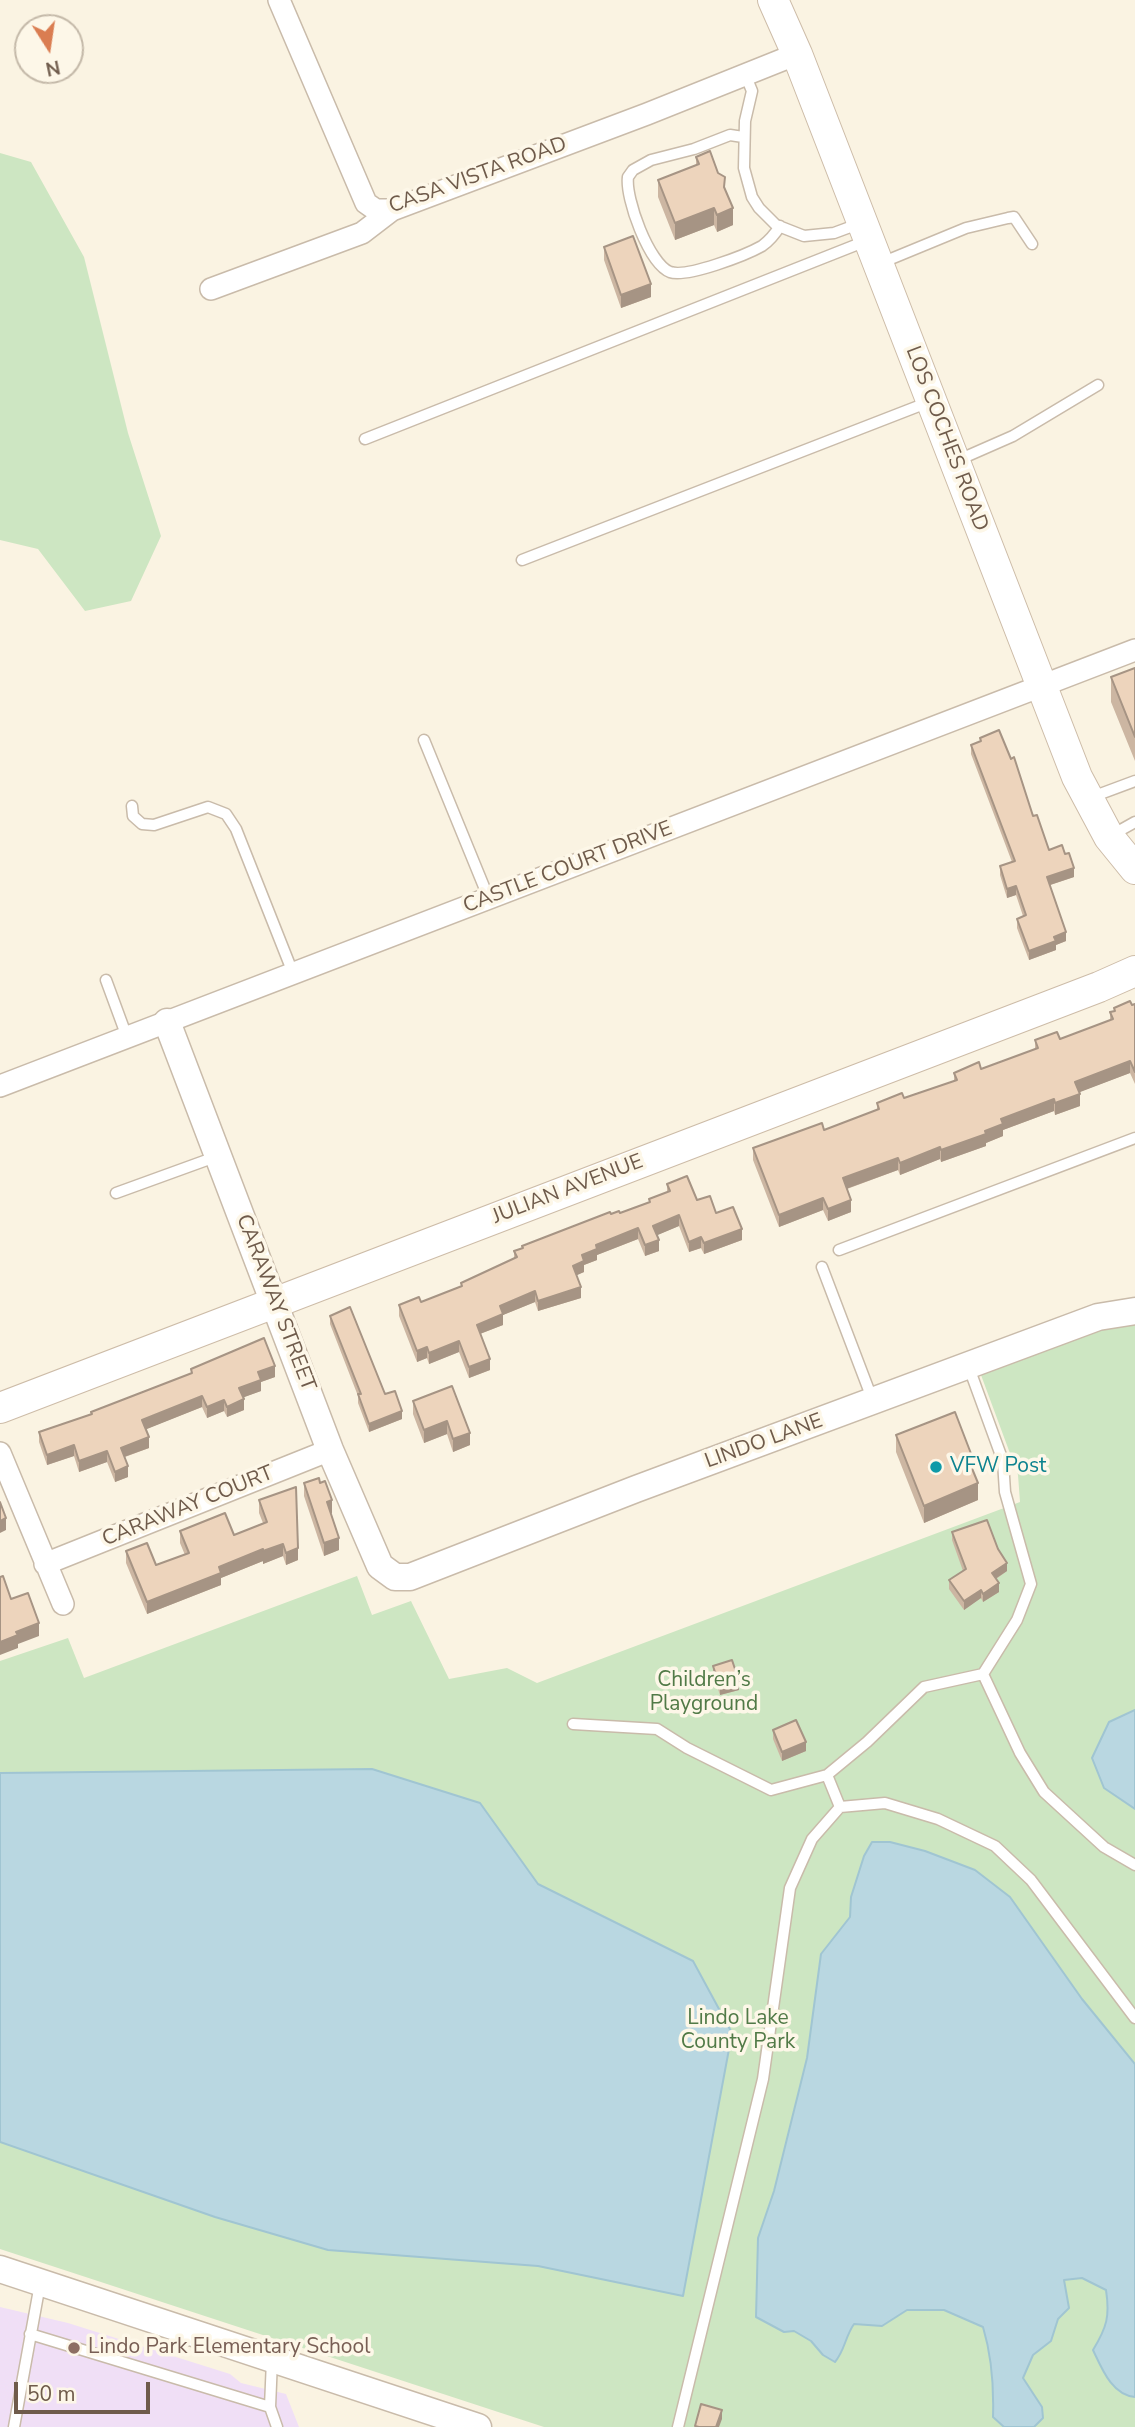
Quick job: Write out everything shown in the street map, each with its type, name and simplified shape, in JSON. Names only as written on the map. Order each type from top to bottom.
[{"type":"main road","name":"LOS COCHES ROAD","points":[[773,0],[797,54],[1086,799],[1109,837],[1135,869]]},
{"type":"main road","name":"JULIAN AVENUE","points":[[0,1408],[1135,971]]},
{"type":"street","name":"CASA VISTA ROAD","points":[[279,0],[366,203],[376,211],[392,210],[648,114],[797,54]]},
{"type":"street","points":[[211,289],[362,233],[392,210]]},
{"type":"street","name":"CASTLE COURT DRIVE","points":[[0,1086],[1135,650]]},
{"type":"street","name":"CARAWAY STREET","points":[[167,1022],[330,1450],[380,1566],[395,1577]]},
{"type":"street","name":"LINDO LANE","points":[[395,1577],[411,1577],[636,1489],[1098,1317],[1135,1311]]},
{"type":"street","name":"CARAWAY COURT","points":[[45,1564],[330,1450]]},
{"type":"street","points":[[0,1452],[63,1604]]},
{"type":"street","points":[[0,2270],[40,2281],[453,2423],[478,2427]]},
{"type":"lane","points":[[745,74],[752,91],[743,137],[744,168],[752,197],[767,217],[804,236],[870,242]]},
{"type":"lane","points":[[743,137],[730,135],[640,165],[628,177],[628,193],[633,212],[660,264],[669,271],[678,273],[696,271],[759,247],[772,237],[780,226]]},
{"type":"lane","points":[[365,439],[870,242],[966,228],[1014,217],[1032,244]]},
{"type":"lane","points":[[955,461],[1013,436],[1098,385]]},
{"type":"lane","points":[[522,560],[932,401]]},
{"type":"lane","points":[[424,740],[489,899]]},
{"type":"lane","points":[[1086,799],[1135,781]]},
{"type":"lane","points":[[132,806],[133,816],[142,824],[154,825],[208,807],[226,814],[236,829],[293,973]]},
{"type":"lane","points":[[1109,837],[1135,822]]},
{"type":"lane","points":[[106,981],[127,1037]]},
{"type":"lane","points":[[839,1250],[1135,1138]]},
{"type":"lane","points":[[116,1193],[218,1156]]},
{"type":"lane","points":[[822,1267],[873,1401]]},
{"type":"lane","points":[[573,1724],[657,1729],[687,1748],[771,1790],[827,1775],[867,1742],[924,1687],[984,1674],[1017,1620],[1031,1584],[1005,1492],[1003,1461],[968,1365]]},
{"type":"lane","points":[[984,1674],[1020,1753],[1044,1792],[1104,1847],[1135,1865]]},
{"type":"lane","points":[[827,1775],[840,1807]]},
{"type":"lane","points":[[678,2427],[763,2079],[790,1888],[812,1839],[840,1807],[885,1803],[938,1819],[995,1846],[1031,1880],[1135,2018]]},
{"type":"lane","points":[[15,2427],[40,2281]]},
{"type":"lane","points":[[30,2334],[270,2407]]},
{"type":"lane","points":[[272,2360],[270,2407],[277,2427]]},
{"type":"shaded area","name":"Lindo Park Elementary School","points":[[0,2307],[68,2323],[230,2374],[241,2383],[286,2394],[299,2427],[0,2427]]},
{"type":"green space","points":[[0,153],[31,162],[84,257],[128,433],[161,536],[131,601],[85,611],[38,549],[0,540]]},
{"type":"green space","name":"Lindo Lake County Park","points":[[1135,1320],[1135,2427],[544,2427],[0,2249],[0,1661],[68,1638],[84,1678],[357,1576],[372,1615],[411,1601],[449,1679],[507,1668],[537,1683],[1020,1502],[1018,1475],[981,1375],[1094,1329]]},
{"type":"water","points":[[1135,1710],[1135,1809],[1104,1788],[1092,1758],[1109,1722]]},
{"type":"water","points":[[372,1769],[480,1803],[538,1884],[693,1961],[732,2033],[683,2296],[538,2266],[328,2250],[215,2217],[0,2142],[0,1773]]},
{"type":"water","points":[[872,1842],[890,1842],[925,1851],[975,1870],[1010,1897],[1082,1999],[1135,2064],[1135,2397],[1114,2386],[1093,2350],[1106,2321],[1106,2290],[1082,2278],[1064,2280],[1069,2308],[1058,2319],[1051,2341],[1033,2355],[1023,2378],[1042,2407],[1043,2418],[1034,2427],[1004,2427],[993,2417],[992,2371],[983,2327],[944,2310],[907,2310],[882,2326],[854,2324],[835,2362],[823,2355],[811,2341],[794,2331],[784,2332],[756,2317],[758,2238],[774,2191],[807,2058],[821,1954],[850,1917],[851,1897],[864,1856]]},
{"type":"building","points":[[710,151],[718,173],[725,177],[724,187],[733,208],[717,215],[714,208],[675,223],[658,180],[699,164],[696,157]]},
{"type":"building","points":[[633,236],[651,284],[621,295],[604,247]]},
{"type":"building","points":[[1135,668],[1135,737],[1111,677]]},
{"type":"building","points":[[999,730],[1011,759],[1014,757],[1033,816],[1037,815],[1049,850],[1062,845],[1065,854],[1069,853],[1074,868],[1047,877],[1066,932],[1054,937],[1056,941],[1029,951],[1017,919],[1026,915],[1016,886],[1007,889],[1000,866],[1015,861],[971,745]]},
{"type":"building","points":[[1130,1001],[1132,1005],[1135,1004],[1135,1072],[1130,1061],[1075,1082],[1080,1094],[1055,1103],[1054,1099],[1001,1119],[1003,1124],[985,1131],[986,1134],[941,1150],[940,1147],[900,1163],[898,1158],[843,1178],[851,1200],[828,1209],[823,1198],[779,1215],[753,1148],[822,1123],[824,1130],[879,1109],[877,1103],[902,1093],[904,1098],[957,1080],[954,1073],[979,1062],[981,1069],[1038,1048],[1035,1040],[1057,1032],[1060,1039],[1113,1019],[1110,1012]]},
{"type":"building","points":[[687,1176],[697,1200],[710,1196],[716,1213],[733,1207],[742,1229],[704,1243],[701,1237],[689,1242],[679,1215],[653,1226],[659,1240],[645,1245],[638,1228],[596,1245],[597,1249],[582,1255],[584,1261],[573,1266],[581,1287],[538,1301],[535,1291],[500,1306],[503,1314],[477,1325],[490,1359],[469,1367],[459,1341],[429,1353],[427,1347],[417,1351],[399,1305],[419,1297],[421,1302],[462,1286],[461,1283],[517,1257],[514,1251],[523,1248],[522,1246],[610,1212],[620,1213],[650,1202],[649,1199],[670,1191],[667,1184]]},
{"type":"building","points":[[350,1307],[385,1394],[395,1391],[402,1411],[369,1424],[358,1394],[361,1394],[330,1316]]},
{"type":"building","points":[[264,1338],[275,1366],[258,1372],[261,1380],[239,1388],[244,1399],[227,1407],[224,1400],[207,1407],[202,1396],[142,1420],[149,1437],[121,1448],[128,1466],[115,1472],[107,1451],[79,1461],[74,1445],[47,1455],[39,1432],[92,1414],[91,1412],[192,1373],[191,1369]]},
{"type":"building","points":[[452,1386],[470,1433],[453,1439],[447,1421],[424,1430],[413,1401]]},
{"type":"building","name":"VFW Post","points":[[955,1412],[975,1464],[971,1466],[978,1483],[924,1506],[896,1435]]},
{"type":"building","points":[[319,1478],[320,1483],[325,1481],[332,1500],[327,1502],[339,1538],[324,1543],[304,1483]]},
{"type":"building","points":[[296,1487],[298,1548],[286,1553],[283,1544],[263,1549],[219,1567],[221,1573],[147,1602],[126,1551],[147,1543],[156,1565],[189,1553],[180,1531],[225,1513],[234,1535],[267,1522],[259,1500]]},
{"type":"building","points":[[0,1502],[6,1518],[0,1521]]},
{"type":"building","points":[[987,1520],[998,1549],[1007,1563],[992,1573],[999,1583],[983,1594],[981,1590],[964,1601],[949,1580],[966,1569],[952,1532]]},
{"type":"building","points":[[3,1576],[11,1599],[28,1593],[39,1623],[0,1642],[0,1577]]},
{"type":"building","points":[[732,1660],[739,1681],[720,1687],[713,1666]]},
{"type":"building","points":[[796,1720],[806,1742],[782,1752],[773,1730]]},
{"type":"building","points":[[701,2404],[722,2410],[716,2427],[695,2426]]},
{"type":"place","name":"VFW Post","points":[[936,1467]]},
{"type":"place","name":"Lindo Park Elementary School","points":[[74,2348]]},
{"type":"park label","name":"Children’s Playground","points":[[704,1693]]}]
